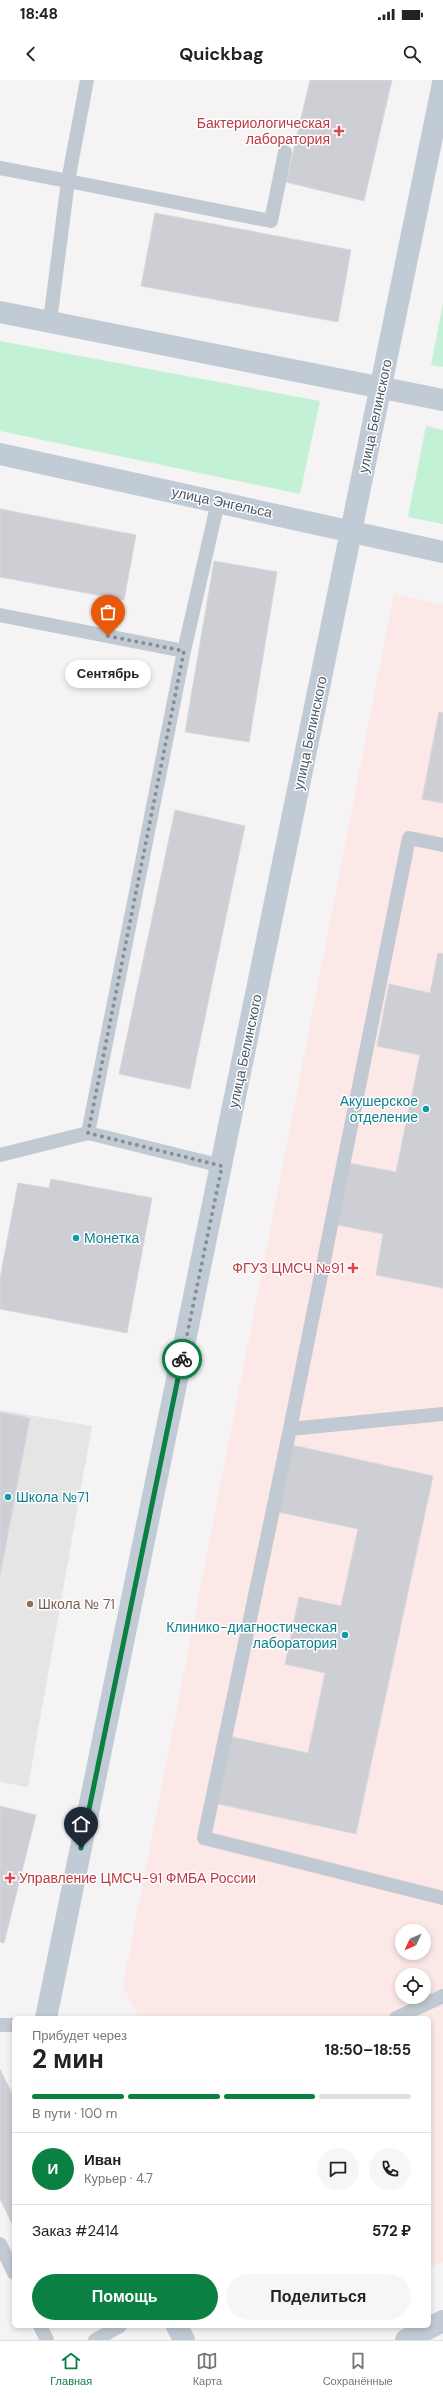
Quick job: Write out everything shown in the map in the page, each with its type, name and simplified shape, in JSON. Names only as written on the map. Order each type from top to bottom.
[{"type":"street","name":"улица Белинского","points":[[46,2016],[443,83]]},
{"type":"street","points":[[0,312],[381,386],[443,400]]},
{"type":"street","name":"улица Энгельса","points":[[0,454],[443,552]]},
{"type":"street","points":[[431,2327],[443,2321]]},
{"type":"street","points":[[178,2328],[184,2340]]},
{"type":"street","points":[[406,2340],[429,2328]]},
{"type":"lane","points":[[50,322],[68,181],[87,80]]},
{"type":"lane","points":[[0,168],[271,221],[285,152]]},
{"type":"lane","points":[[88,1133],[184,651],[218,502]]},
{"type":"lane","points":[[0,615],[184,651]]},
{"type":"lane","points":[[443,844],[409,838],[290,1429],[204,1838],[443,1898]]},
{"type":"lane","points":[[0,1155],[88,1133],[222,1166]]},
{"type":"lane","points":[[290,1429],[443,1414]]},
{"type":"lane","points":[[400,2016],[443,1996]]},
{"type":"lane","points":[[0,2025],[12,2025]]},
{"type":"lane","points":[[0,2244],[12,2269]]},
{"type":"lane","points":[[41,2328],[47,2340]]},
{"type":"lane","points":[[95,2340],[116,2328]]},
{"type":"shaded area","name":"ФГУЗ ЦМСЧ №91","points":[[394,594],[443,605],[443,2262],[431,2268],[431,2016],[138,2016],[123,1986]]},
{"type":"shaded area","name":"Школа № 71","points":[[0,1410],[92,1426],[28,1787],[0,1782]]},
{"type":"green space","points":[[443,303],[443,367],[431,365]]},
{"type":"green space","points":[[0,341],[320,401],[300,494],[0,431]]},
{"type":"green space","points":[[426,426],[443,430],[443,524],[408,517]]},
{"type":"building","name":"Бактериологическая лаборатория","points":[[310,80],[392,80],[364,201],[286,182]]},
{"type":"building","points":[[155,213],[351,250],[338,322],[141,286]]},
{"type":"building","points":[[0,509],[136,535],[124,600],[0,577]]},
{"type":"building","points":[[214,561],[277,572],[249,742],[185,732]]},
{"type":"building","points":[[439,712],[443,713],[443,803],[422,799]]},
{"type":"building","points":[[175,810],[245,826],[190,1089],[119,1074]]},
{"type":"building","name":"Акушерское отделение","points":[[438,953],[443,954],[443,1288],[376,1275],[383,1234],[337,1225],[349,1163],[396,1172],[420,1055],[377,1046],[389,984],[430,993]]},
{"type":"building","name":"Монетка","points":[[51,1179],[152,1198],[127,1333],[0,1309],[0,1278],[18,1183],[49,1188]]},
{"type":"building","name":"Школа №71","points":[[0,1412],[30,1418],[0,1576]]},
{"type":"building","name":"Клинико-диагностическая лаборатория","points":[[292,1445],[433,1476],[356,1834],[214,1803],[228,1736],[308,1753],[325,1673],[285,1664],[299,1597],[341,1606],[358,1529],[278,1512]]},
{"type":"building","name":"Управление ЦМСЧ-91 ФМБА России","points":[[0,1806],[36,1815],[4,1943],[0,1942]]},
{"type":"building","points":[[0,2069],[12,2094],[12,2224],[0,2199]]},
{"type":"way so far","points":[[108,636],[184,651],[88,1133],[222,1166],[182,1359]]},
{"type":"place","name":"Бактериологическая лаборатория","points":[[339,131]]},
{"type":"place","name":"Сентябрь","points":[[108,636]]},
{"type":"place","name":"Акушерское отделение","points":[[426,1109]]},
{"type":"place","name":"Монетка","points":[[76,1238]]},
{"type":"place","name":"ФГУЗ ЦМСЧ №91","points":[[353,1268]]},
{"type":"place","name":"Школа №71","points":[[8,1497]]},
{"type":"place","name":"Школа № 71","points":[[30,1604]]},
{"type":"place","name":"Клинико-диагностическая лаборатория","points":[[345,1635]]},
{"type":"place","name":"Управление ЦМСЧ-91 ФМБА России","points":[[10,1878]]},
{"type":"route","points":[[81,1848],[182,1359]]}]
